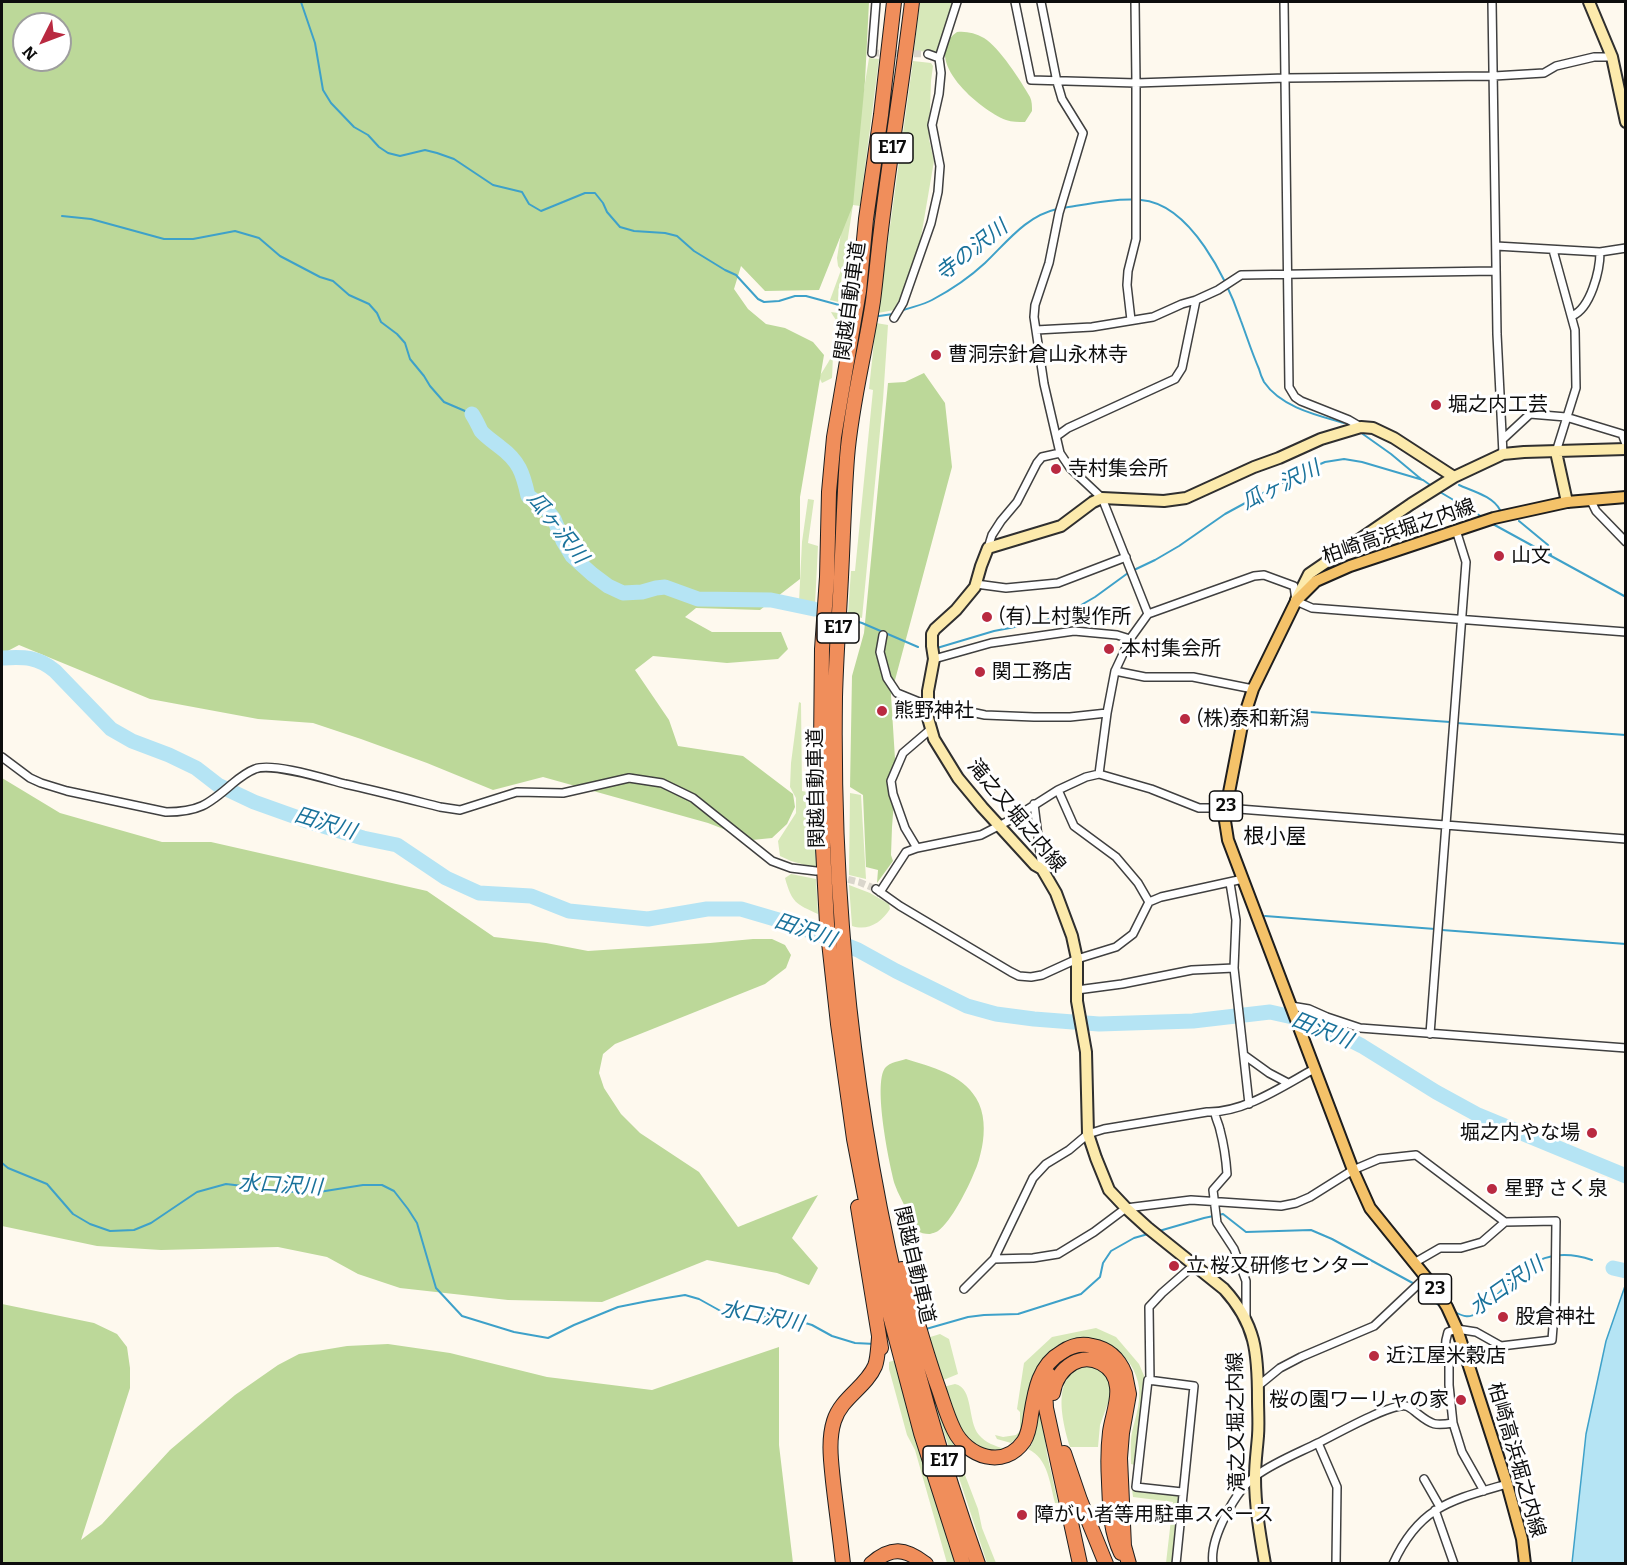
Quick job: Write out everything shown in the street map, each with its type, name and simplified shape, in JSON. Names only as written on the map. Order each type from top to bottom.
[{"type":"highway","name":"関越自動車道","points":[[894,2],[859,291],[834,437],[822,649],[821,726],[827,924],[841,981],[884,1226],[899,1256],[902,1310]]},
{"type":"highway","name":"関越自動車道","points":[[912,2],[880,233],[874,294],[849,435],[842,531],[835,746],[842,928],[838,1024],[854,1139],[934,1428],[978,1563]]},
{"type":"highway","points":[[843,1563],[831,1448],[833,1422],[840,1408],[880,1363],[879,1338],[851,1162],[854,1139]]},
{"type":"highway","points":[[902,1310],[915,1358],[957,1435],[976,1454],[989,1457],[1006,1455],[1024,1440],[1040,1377],[1047,1364],[1062,1352],[1084,1344],[1109,1352],[1116,1358],[1121,1364],[1129,1386],[1129,1401],[1122,1433],[1120,1458],[1124,1546],[1127,1563]]},
{"type":"highway","points":[[1080,1563],[1046,1408],[1046,1381],[1059,1362],[1081,1352],[1105,1356],[1125,1374]]},
{"type":"highway","name":"関越自動車道","points":[[915,1358],[921,1434],[963,1563]]},
{"type":"highway","points":[[1087,1563],[1053,1397],[1058,1376],[1077,1361],[1091,1360],[1111,1371],[1118,1386],[1108,1455],[1110,1514],[1115,1538],[1127,1563]]},
{"type":"highway","points":[[1061,1445],[1080,1500],[1106,1563]]},
{"type":"highway","points":[[871,1563],[882,1555],[897,1551],[914,1556],[926,1563]]},
{"type":"main road","points":[[1590,2],[1612,57],[1626,122]]},
{"type":"main road","points":[[988,548],[1061,526],[1102,498],[1164,501],[1186,498],[1321,439],[1361,427],[1373,428],[1394,438],[1454,477]]},
{"type":"main road","points":[[1296,601],[1309,574],[1454,477],[1503,454],[1626,449]]},
{"type":"main road","points":[[1556,452],[1567,502]]},
{"type":"main road","name":"柏崎高浜堀之内線","points":[[1525,1563],[1522,1539],[1507,1484],[1457,1329],[1437,1291],[1370,1208],[1353,1170],[1228,840],[1225,821],[1226,808],[1243,720],[1253,689],[1296,601],[1316,581],[1341,569],[1494,518],[1567,502],[1626,497]]},
{"type":"main road","name":"滝之又堀之内線","points":[[988,548],[976,584],[956,610],[932,634],[934,659],[928,691],[928,718],[934,740],[958,778],[1035,865],[1042,869],[1056,893],[1072,936],[1077,959],[1077,996],[1084,1045],[1088,1134],[1095,1158],[1109,1190],[1148,1228],[1224,1289],[1246,1320],[1258,1362],[1258,1434],[1255,1476],[1257,1524],[1265,1563]]},
{"type":"street","points":[[872,53],[876,2]]},
{"type":"street","points":[[895,317],[932,224],[940,166],[932,125],[939,94],[941,73],[939,58],[957,2]]},
{"type":"street","points":[[1015,2],[1031,80],[1136,83],[1285,78],[1494,76],[1544,73],[1556,66],[1594,57],[1612,57]]},
{"type":"street","points":[[1041,2],[1062,99],[1083,133],[1061,205],[1049,263],[1035,306],[1034,317],[1044,384],[1060,453],[1070,468],[1102,498],[1148,614]]},
{"type":"street","points":[[1131,320],[1127,285],[1136,239],[1135,2]]},
{"type":"street","points":[[1284,2],[1289,387],[1301,401],[1361,427]]},
{"type":"street","points":[[1492,2],[1495,271],[1503,454]]},
{"type":"street","points":[[928,54],[939,58]]},
{"type":"street","points":[[1496,246],[1600,252],[1626,248]]},
{"type":"street","points":[[1553,250],[1575,330],[1576,388],[1556,452]]},
{"type":"street","points":[[1572,316],[1577,315],[1593,290],[1598,274],[1600,252]]},
{"type":"street","points":[[1036,330],[1092,327],[1153,317],[1218,290],[1241,275],[1495,271]]},
{"type":"street","points":[[1057,436],[1068,428],[1175,379],[1182,368],[1196,300]]},
{"type":"street","points":[[1503,439],[1530,414],[1566,417],[1622,434],[1626,444]]},
{"type":"street","points":[[988,548],[992,536],[1017,501],[1037,463],[1042,457],[1060,453]]},
{"type":"street","points":[[1592,501],[1596,511],[1626,542]]},
{"type":"street","points":[[1430,1034],[1466,562],[1456,530]]},
{"type":"street","points":[[976,584],[1006,588],[1058,583],[1126,557]]},
{"type":"street","points":[[1099,774],[1115,671],[1130,639],[1148,614],[1254,576],[1264,575],[1294,586],[1296,601],[1312,608],[1626,632]]},
{"type":"street","points":[[934,659],[991,643],[1074,631],[1117,635],[1130,639]]},
{"type":"street","points":[[883,635],[880,652],[887,678],[897,693],[929,706],[1014,717],[1070,717],[1107,713]]},
{"type":"street","points":[[1115,671],[1145,677],[1193,677],[1253,689]]},
{"type":"street","points":[[917,848],[905,828],[891,781],[903,753],[931,729]]},
{"type":"street","points":[[2,758],[41,783],[166,812],[182,812],[206,805],[238,779],[255,768],[263,767],[290,771],[460,810],[517,792],[563,793],[629,778],[662,783],[693,798],[772,861],[790,868],[816,871]]},
{"type":"street","points":[[1243,879],[1161,897],[1149,902],[1133,934],[1116,947],[1031,977],[1019,976],[900,906],[878,890],[906,852],[981,835],[1014,818],[1058,790],[1086,777],[1099,774],[1151,789],[1199,808],[1226,808],[1626,839]]},
{"type":"street","points":[[1058,790],[1074,826],[1116,857],[1138,883],[1149,902]]},
{"type":"street","points":[[1034,804],[1042,869]]},
{"type":"street","points":[[1230,883],[1236,921],[1234,968],[1249,1104]]},
{"type":"street","points":[[1077,996],[1192,970],[1234,968]]},
{"type":"street","points":[[1292,1009],[1309,1009],[1360,1028],[1626,1048]]},
{"type":"street","points":[[1244,1055],[1288,1083]]},
{"type":"street","points":[[964,1289],[994,1258],[1033,1178],[1046,1164],[1069,1150],[1088,1134],[1115,1126],[1215,1112],[1249,1104],[1314,1069]]},
{"type":"street","points":[[1215,1112],[1226,1154],[1227,1174],[1213,1190],[1217,1223],[1234,1249],[1246,1281],[1246,1320]]},
{"type":"street","points":[[994,1258],[1033,1258],[1058,1254],[1095,1232],[1126,1208],[1191,1200],[1281,1206],[1296,1203],[1353,1170],[1379,1159],[1416,1155],[1505,1222],[1556,1221],[1552,1340],[1501,1346],[1476,1332],[1457,1329],[1448,1332],[1445,1352],[1449,1359],[1453,1424],[1462,1452],[1484,1491]]},
{"type":"street","points":[[1414,1263],[1440,1248],[1461,1248],[1482,1242],[1505,1222]]},
{"type":"street","points":[[1206,1275],[1218,1266],[1238,1261]]},
{"type":"street","points":[[1182,1492],[1136,1487],[1148,1380],[1150,1381],[1149,1307],[1194,1265]]},
{"type":"street","points":[[1258,1386],[1280,1368],[1374,1326],[1426,1278]]},
{"type":"street","points":[[1150,1381],[1194,1386],[1176,1563]]},
{"type":"street","points":[[1213,1563],[1212,1551],[1229,1508],[1255,1476],[1386,1410],[1405,1406],[1437,1426],[1453,1424]]},
{"type":"street","points":[[1318,1443],[1337,1487],[1336,1563]]},
{"type":"street","points":[[1424,1479],[1430,1486],[1454,1563]]},
{"type":"street","points":[[1393,1563],[1399,1549],[1414,1527],[1437,1508],[1507,1484]]},
{"type":"green space","points":[[2,2],[869,2],[865,81],[853,205],[819,290],[765,291],[741,266],[734,289],[748,309],[766,324],[785,328],[813,342],[824,355],[800,497],[800,579],[760,610],[696,608],[685,617],[712,632],[781,632],[788,649],[778,659],[727,663],[653,656],[635,670],[669,720],[678,746],[743,756],[793,794],[795,807],[787,824],[772,838],[752,840],[708,823],[543,777],[493,790],[427,763],[313,723],[258,719],[150,699],[19,645],[2,654]]},
{"type":"green space","points":[[920,2],[953,2],[938,52],[914,51]]},
{"type":"green space","points":[[957,32],[970,33],[984,38],[1009,65],[1031,100],[1032,111],[1025,122],[1008,121],[995,114],[982,106],[957,82],[949,69],[945,56],[947,43]]},
{"type":"green space","points":[[869,58],[879,59],[860,206],[853,205],[838,302],[830,300],[841,270],[837,258]]},
{"type":"green space","points":[[913,61],[931,63],[933,66],[929,139],[934,161],[912,274],[894,310],[878,313]]},
{"type":"green space","points":[[831,312],[845,314],[842,344],[833,356],[832,378],[822,383],[819,377],[834,352],[840,331]]},
{"type":"green space","points":[[876,323],[888,325],[862,618],[848,614],[851,571],[855,571],[873,390],[869,389]]},
{"type":"green space","points":[[924,373],[945,403],[952,467],[891,695],[896,775],[891,855],[893,861],[877,883],[878,870],[866,867],[863,795],[850,787],[852,676],[864,633],[888,383],[905,382]]},
{"type":"green space","points":[[808,499],[814,500],[808,543],[818,546],[815,605],[799,602],[802,542]]},
{"type":"green space","points":[[799,702],[801,703],[802,791],[813,793],[816,868],[780,856],[778,841],[796,813],[796,798],[790,787]]},
{"type":"green space","points":[[2,778],[60,813],[162,842],[211,842],[427,891],[494,937],[588,951],[753,939],[772,939],[785,945],[791,955],[786,968],[765,984],[615,1044],[603,1054],[599,1073],[604,1088],[621,1114],[640,1133],[699,1172],[738,1227],[818,1195],[792,1238],[818,1268],[809,1285],[777,1273],[707,1260],[602,1302],[508,1300],[400,1288],[358,1274],[327,1257],[278,1247],[161,1250],[97,1246],[2,1226]]},
{"type":"green space","points":[[850,793],[861,795],[866,879],[849,875]]},
{"type":"green space","points":[[791,874],[816,879],[818,914],[800,905],[793,898],[785,878]]},
{"type":"green space","points":[[849,885],[889,904],[890,909],[874,925],[852,926]]},
{"type":"green space","points":[[906,1059],[945,1072],[963,1083],[976,1098],[983,1116],[984,1129],[978,1164],[959,1204],[943,1227],[930,1234],[924,1234],[913,1226],[896,1188],[883,1125],[881,1090],[885,1068],[892,1063]]},
{"type":"green space","points":[[2,1304],[94,1323],[117,1334],[127,1347],[130,1388],[81,1540],[102,1524],[170,1450],[235,1395],[278,1365],[299,1354],[347,1346],[388,1344],[450,1353],[547,1377],[652,1390],[779,1347],[779,1445],[793,1563],[2,1563]]},
{"type":"green space","points":[[1096,1328],[1116,1337],[1139,1364],[1145,1378],[1135,1465],[1131,1464],[1131,1444],[1139,1401],[1138,1382],[1134,1370],[1123,1355],[1103,1343],[1071,1341],[1054,1348],[1039,1374],[1019,1436],[1011,1443],[997,1439],[995,1435],[1003,1437],[1016,1435],[1020,1431],[1020,1412],[1017,1409],[1024,1363],[1052,1337]]},
{"type":"green space","points":[[940,1334],[949,1339],[958,1374],[941,1381],[927,1338]]},
{"type":"green space","points":[[896,1360],[922,1459],[955,1563],[947,1563],[915,1450],[907,1435],[889,1369],[889,1362]]},
{"type":"green space","points":[[1091,1366],[1103,1372],[1110,1382],[1111,1395],[1100,1425],[1098,1447],[1070,1447],[1062,1411],[1064,1386],[1069,1376],[1078,1369]]},
{"type":"green space","points":[[955,1384],[961,1387],[968,1398],[975,1429],[979,1435],[988,1442],[1005,1449],[996,1452],[988,1451],[967,1439],[956,1423],[943,1387]]},
{"type":"green space","points":[[1040,1402],[1047,1454],[1058,1503],[1055,1503],[1044,1465],[1035,1453],[1028,1449],[1032,1444],[1031,1438]]},
{"type":"green space","points":[[939,1407],[996,1563],[987,1563],[936,1408]]},
{"type":"green space","points":[[1132,1489],[1179,1494],[1173,1563],[1166,1563],[1173,1502],[1133,1497]]},
{"type":"water","points":[[1625,1286],[1625,1563],[1572,1563],[1586,1434],[1606,1341]]},
{"type":"waterway","name":"寺の沢川","points":[[301,2],[315,43],[323,90],[331,103],[354,127],[368,135],[388,153],[400,156],[425,150],[454,159],[493,185],[522,192],[529,204],[541,211],[585,193],[595,193],[620,227],[677,236],[694,251],[736,275],[758,299],[764,302],[806,296],[850,308]]},
{"type":"waterway","name":"寺の沢川","points":[[1063,208],[1111,201],[1141,200],[1159,205],[1176,215],[1191,229],[1216,266],[1235,304],[1264,382],[1271,391],[1300,409],[1344,423]]},
{"type":"waterway","name":"寺の沢川","points":[[901,311],[928,302],[953,288],[979,268],[1026,224],[1046,212],[1057,209]]},
{"type":"waterway","points":[[62,216],[91,219],[164,239],[193,239],[235,231],[259,238],[280,256],[320,277],[333,281],[349,295],[369,304],[381,322],[405,343],[410,359],[444,402],[472,414]]},
{"type":"waterway","name":"寺の沢川","points":[[875,315],[893,314]]},
{"type":"waterway","name":"瓜ヶ沢川","points":[[472,414],[481,431],[516,463],[522,474],[528,496],[545,508],[554,519],[572,556],[608,586],[623,593],[665,587],[698,599],[771,600],[814,609]]},
{"type":"waterway","name":"寺の沢川","points":[[1360,432],[1421,479]]},
{"type":"waterway","name":"瓜ヶ沢川","points":[[1134,570],[1179,546],[1225,514],[1325,462],[1344,459],[1362,462],[1423,480],[1433,487]]},
{"type":"waterway","points":[[1459,485],[1492,501],[1500,510]]},
{"type":"waterway","name":"瓜ヶ沢川","points":[[1440,492],[1484,518]]},
{"type":"waterway","points":[[1519,521],[1548,545],[1551,555]]},
{"type":"waterway","name":"瓜ヶ沢川","points":[[1491,523],[1626,597]]},
{"type":"waterway","name":"瓜ヶ沢川","points":[[937,648],[994,631],[1041,622],[1069,612],[1095,597],[1128,573]]},
{"type":"waterway","name":"瓜ヶ沢川","points":[[852,620],[918,647]]},
{"type":"waterway","name":"田沢川","points":[[2,658],[42,662],[55,671],[111,729],[132,741],[196,768],[218,785],[254,802],[310,822],[363,838],[397,845],[446,878],[479,893],[531,896],[569,911],[648,919],[707,909],[741,909],[792,924],[858,950],[967,1006],[996,1014],[1099,1024],[1193,1021],[1270,1012],[1306,1020],[1362,1046],[1478,1115],[1626,1176]]},
{"type":"waterway","points":[[1282,710],[1450,722]]},
{"type":"waterway","points":[[1456,723],[1626,735]]},
{"type":"waterway","points":[[1265,916],[1435,929]]},
{"type":"waterway","points":[[1442,930],[1626,944]]},
{"type":"waterway","name":"水口沢川","points":[[2,1163],[8,1168],[47,1184],[73,1214],[90,1224],[110,1231],[134,1230],[151,1223],[197,1192],[226,1184],[295,1192],[319,1192],[363,1185],[382,1185],[394,1191],[417,1223],[436,1288],[462,1316],[514,1332],[548,1338],[618,1307],[685,1295],[699,1299],[726,1314],[746,1318],[769,1316],[789,1318],[855,1343],[875,1344]]},
{"type":"waterway","name":"水口沢川","points":[[1159,1231],[1223,1214],[1246,1232],[1311,1230],[1420,1287],[1442,1306]]},
{"type":"waterway","name":"水口沢川","points":[[926,1329],[968,1317],[1018,1314],[1081,1294],[1100,1277],[1103,1263],[1111,1251],[1134,1238],[1148,1234]]},
{"type":"waterway","name":"水口沢川","points":[[1455,1312],[1466,1316],[1478,1313],[1516,1277],[1541,1260],[1572,1255],[1592,1260]]},
{"type":"waterway","name":"水口沢川","points":[[1613,1268],[1626,1271]]},
{"type":"tunnel","points":[[872,53],[928,54]]},
{"type":"tunnel","points":[[838,877],[876,889]]},
{"type":"place","name":"曹洞宗針倉山永林寺","points":[[936,355]]},
{"type":"place","name":"堀之内工芸","points":[[1436,405]]},
{"type":"place","name":"寺村集会所","points":[[1056,469]]},
{"type":"place","name":"山文","points":[[1499,556]]},
{"type":"place","name":"(有)上村製作所","points":[[987,617]]},
{"type":"place","name":"本村集会所","points":[[1109,649]]},
{"type":"place","name":"関工務店","points":[[980,672]]},
{"type":"place","name":"熊野神社","points":[[882,711]]},
{"type":"place","name":"(株)泰和新潟","points":[[1185,719]]},
{"type":"place","name":"堀之内やな場","points":[[1592,1133]]},
{"type":"place","name":"星野 さく泉","points":[[1492,1189]]},
{"type":"place","name":"立 桜又研修センター","points":[[1174,1266]]},
{"type":"place","name":"股倉神社","points":[[1503,1317]]},
{"type":"place","name":"近江屋米穀店","points":[[1374,1356]]},
{"type":"place","name":"桜の園ワーリャの家","points":[[1461,1400]]},
{"type":"place","name":"障がい者等用駐車スペース","points":[[1022,1515]]},
{"type":"district","name":"根小屋","points":[[1275,837]]}]
